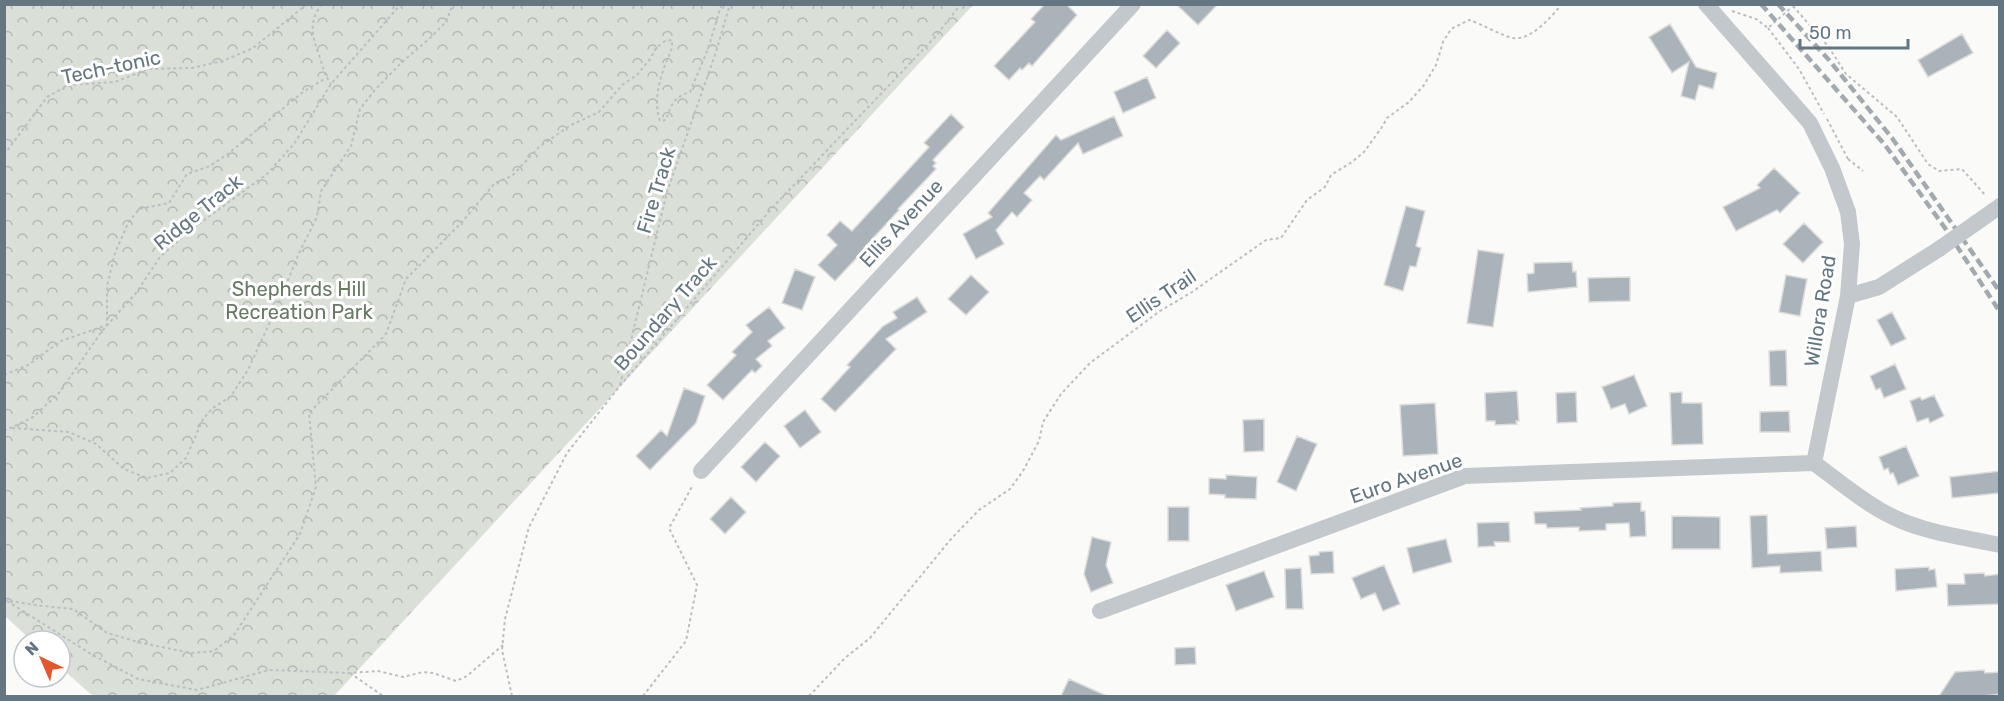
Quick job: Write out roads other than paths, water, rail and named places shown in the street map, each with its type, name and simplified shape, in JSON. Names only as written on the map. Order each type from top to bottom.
[{"type":"street","name":"Ellis Avenue","points":[[701,471],[1133,4]]},
{"type":"street","name":"Willora Road","points":[[1706,4],[1810,123],[1844,201],[1851,226],[1848,296],[1814,463]]},
{"type":"street","points":[[1848,296],[1879,286],[1939,249],[1998,207]]},
{"type":"street","points":[[1814,463],[1887,515],[1902,522],[1928,531],[2000,545]]},
{"type":"street","name":"Euro Avenue","points":[[1100,611],[1465,476],[1814,463]]},
{"type":"railway","points":[[1761,4],[1885,145],[1945,228],[2000,312]]},
{"type":"railway","points":[[1778,4],[1829,60],[1892,138],[2000,292]]},
{"type":"park label","name":"Shepherds Hill Recreation Park","points":[[299,300]]}]
